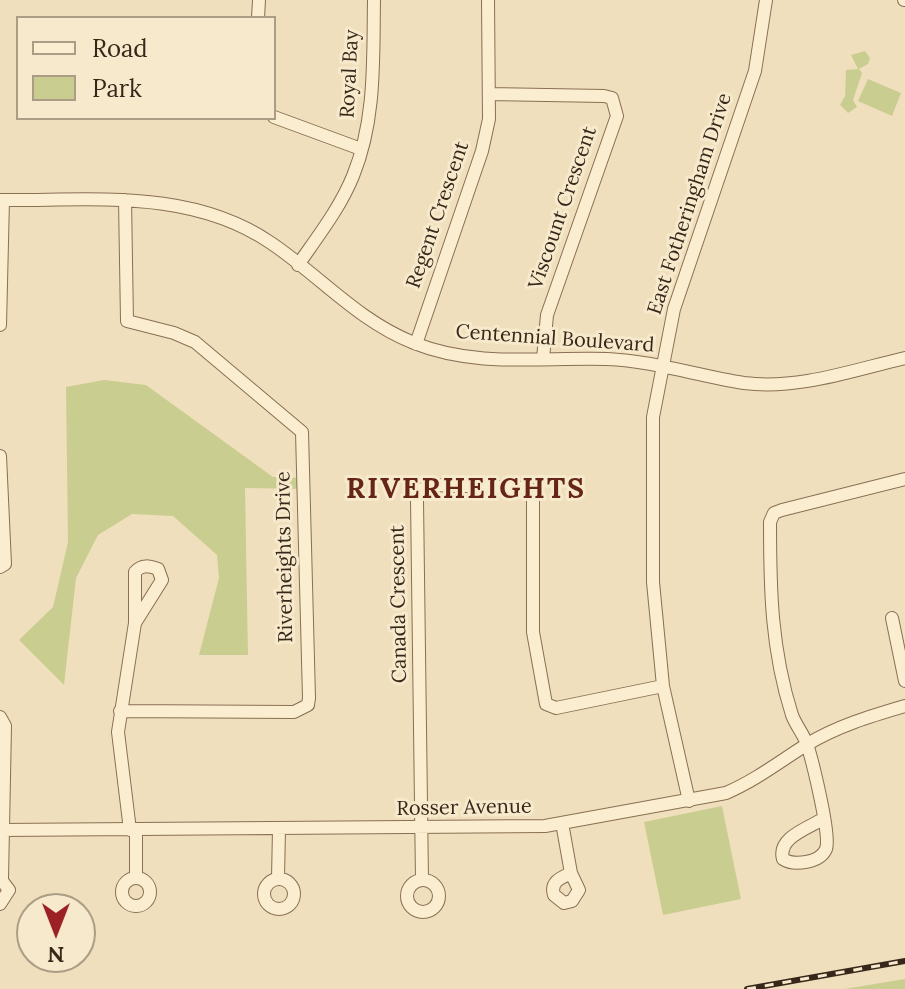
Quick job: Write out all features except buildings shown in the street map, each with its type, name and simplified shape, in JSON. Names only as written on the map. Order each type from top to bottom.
[{"type":"street","name":"Royal Bay","points":[[298,265],[339,205],[354,175],[372,92],[374,0]]},
{"type":"street","name":"Regent Crescent","points":[[416,344],[482,151],[489,94],[488,0]]},
{"type":"street","name":"East Fotheringham Drive","points":[[689,801],[663,686],[653,582],[653,417],[674,309],[755,71],[766,0]]},
{"type":"street","name":"Viscount Crescent","points":[[489,94],[604,96],[612,98],[616,107],[617,116],[547,315],[543,359]]},
{"type":"street","name":"Royal Bay","points":[[276,118],[361,149]]},
{"type":"street","name":"Centennial Boulevard","points":[[1,200],[163,202],[228,220],[273,244],[362,315],[416,344],[469,357],[607,359],[661,365],[745,383],[777,384],[905,358]]},
{"type":"street","points":[[0,325],[1,200]]},
{"type":"street","name":"Riverheights Drive","points":[[120,711],[294,712],[308,705],[309,698],[302,432],[195,342],[174,333],[127,321],[125,200]]},
{"type":"street","points":[[0,456],[5,564],[0,567]]},
{"type":"street","points":[[823,819],[808,744],[793,717],[770,618],[770,522],[774,513],[782,510],[905,479]]},
{"type":"street","name":"Canada Crescent","points":[[423,829],[417,500],[421,490],[431,485],[529,488],[533,496],[533,632],[546,704],[556,708],[663,686]]},
{"type":"street","points":[[892,618],[905,681]]},
{"type":"street","points":[[135,623],[120,711],[120,756],[133,830],[136,878]]},
{"type":"street","name":"Rosser Avenue","points":[[2,830],[423,829],[562,823],[689,801],[750,783],[808,744],[847,724],[905,706]]},
{"type":"street","points":[[0,717],[5,726],[1,879],[9,890],[0,904]]},
{"type":"street","points":[[562,823],[571,873]]},
{"type":"street","points":[[278,878],[279,829]]},
{"type":"street","points":[[422,880],[423,829]]},
{"type":"green space","points":[[865,51],[870,58],[868,64],[859,69],[862,73],[853,100],[857,107],[848,113],[840,105],[845,96],[846,70],[858,69],[851,55]]},
{"type":"green space","points":[[868,79],[901,93],[892,116],[858,101]]},
{"type":"green space","points":[[104,380],[146,385],[273,477],[303,478],[303,489],[245,488],[248,655],[199,655],[219,578],[217,555],[173,516],[132,514],[98,535],[76,578],[64,685],[19,640],[53,607],[68,542],[66,387]]},
{"type":"green space","points":[[722,806],[741,899],[663,915],[644,822]]},
{"type":"green space","points":[[905,979],[905,989],[844,989]]},
{"type":"railway","points":[[747,989],[905,961]]},
{"type":"district","name":"RIVERHEIGHTS","points":[[466,490]]}]
